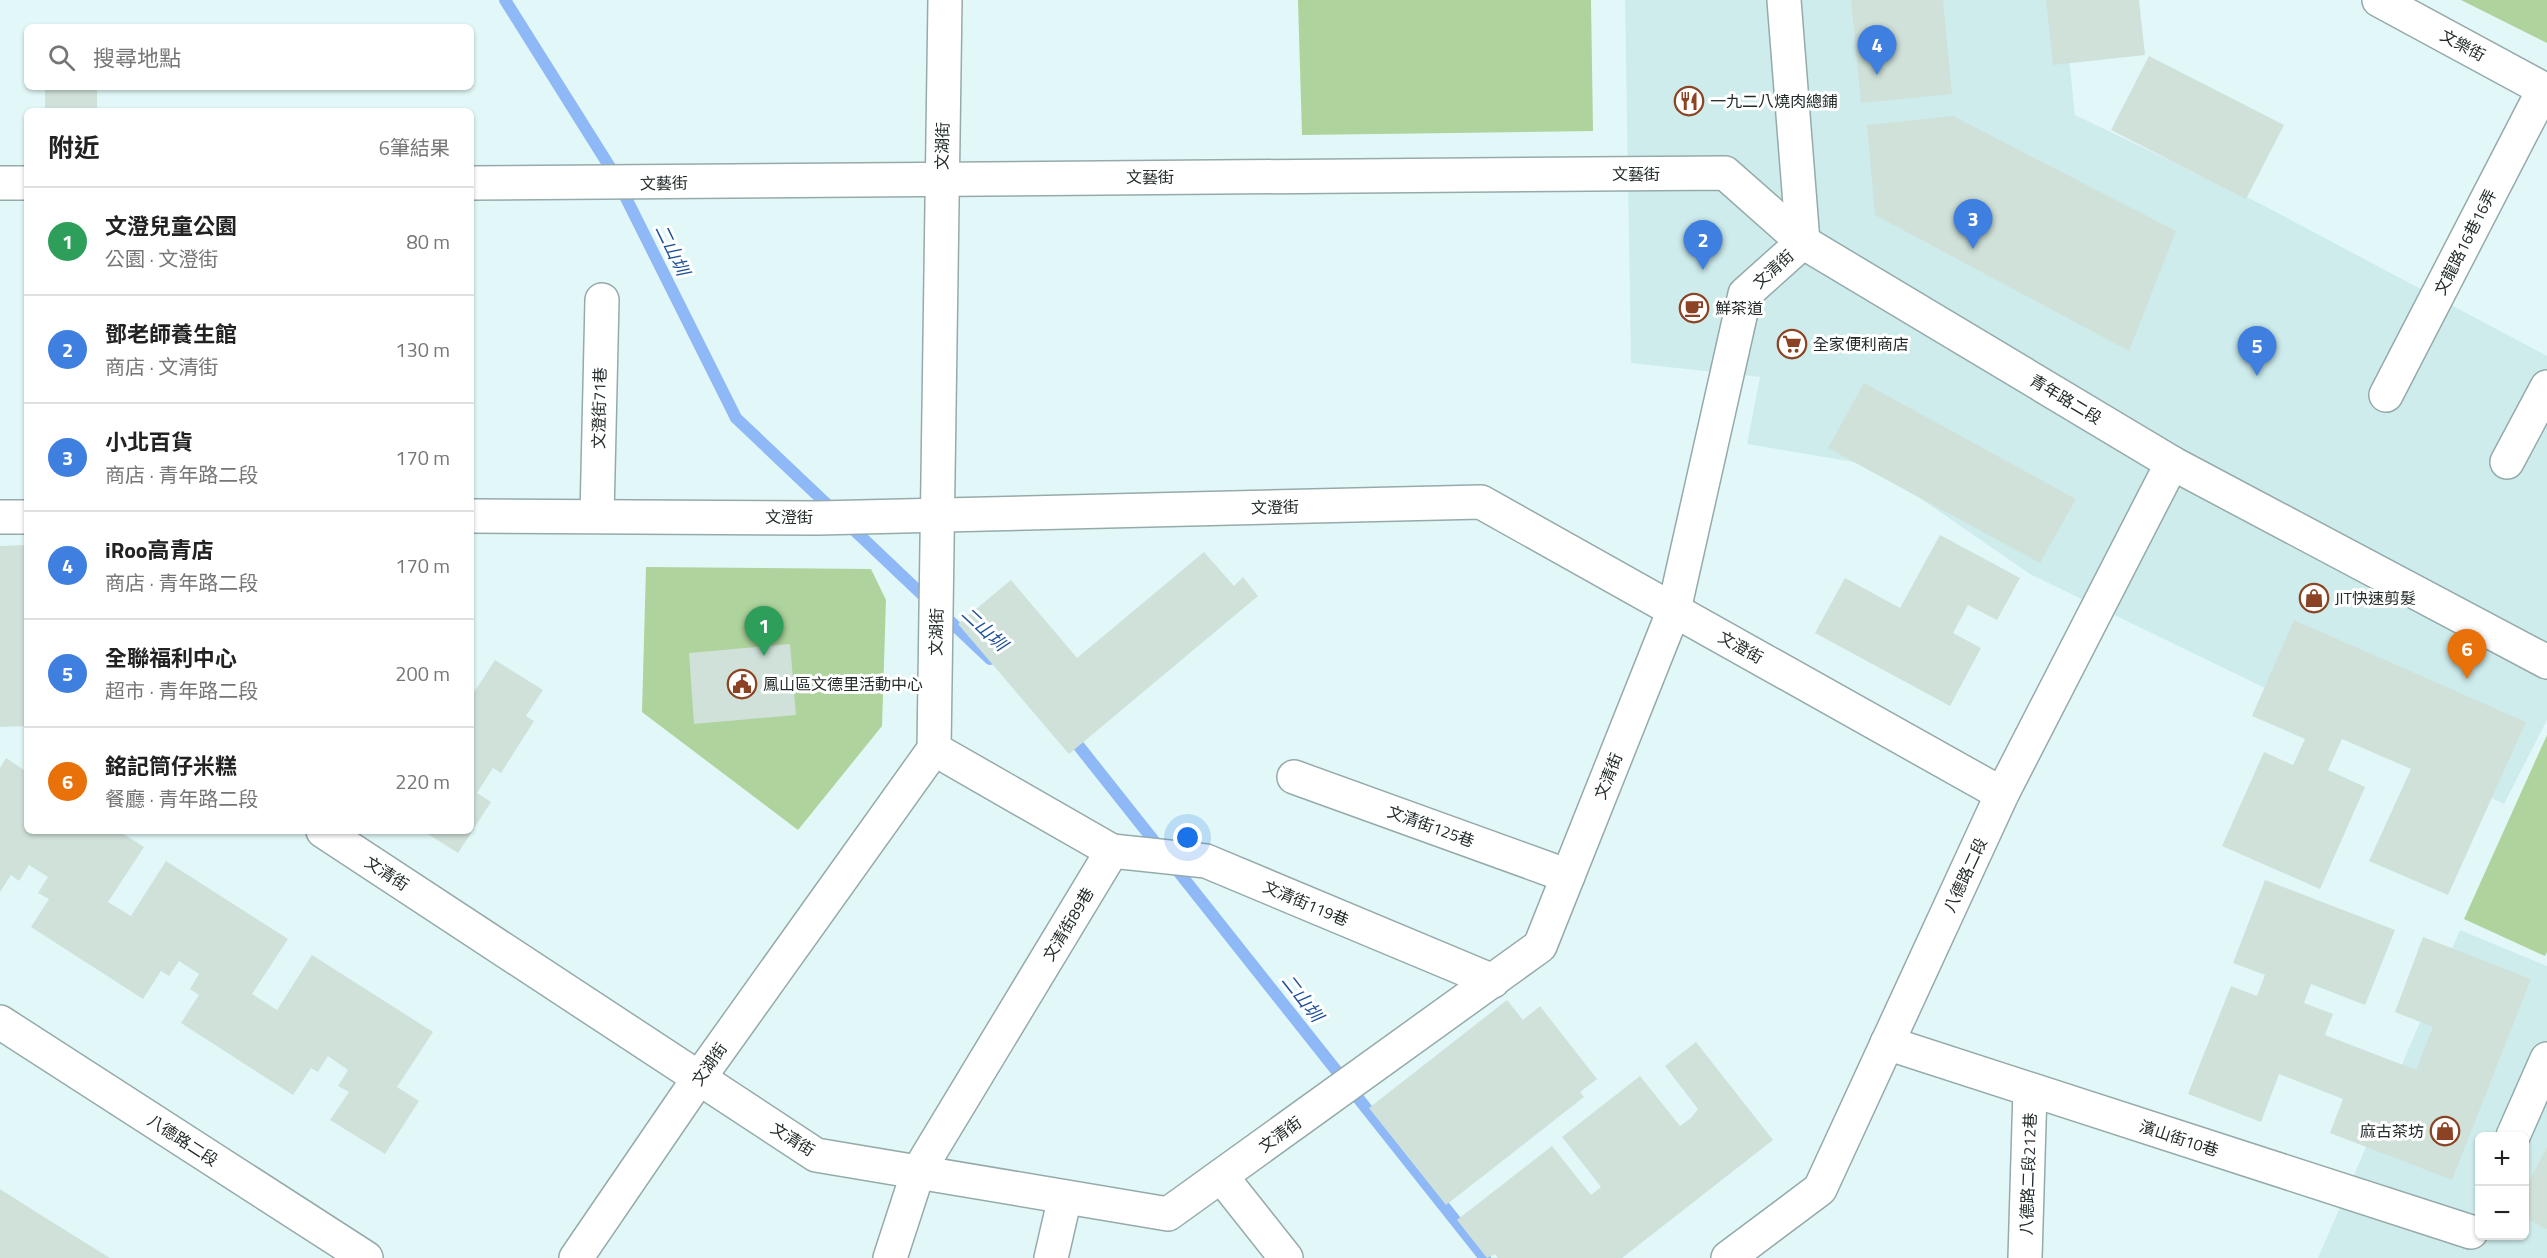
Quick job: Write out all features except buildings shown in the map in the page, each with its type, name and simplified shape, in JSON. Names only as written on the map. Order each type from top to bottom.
[{"type":"street","name":"文湖街","points":[[576,1258],[699,1078],[934,749],[945,0]]},
{"type":"street","points":[[1784,0],[1803,242]]},
{"type":"street","name":"文樂街","points":[[2379,0],[2545,90]]},
{"type":"street","name":"文龍路16巷16弄","points":[[2386,395],[2545,90]]},
{"type":"street","name":"文藝街","points":[[474,183],[608,184],[1725,173],[1803,242]]},
{"type":"street","points":[[0,183],[24,183]]},
{"type":"street","name":"青年路二段","points":[[1803,242],[2172,463],[2547,662]]},
{"type":"street","name":"文清街","points":[[328,834],[816,1155],[1168,1214],[1540,946],[1674,610],[1745,294],[1803,242]]},
{"type":"street","name":"文澄街71巷","points":[[597,516],[602,300]]},
{"type":"street","points":[[2507,462],[2547,387]]},
{"type":"street","name":"八德路二段","points":[[1728,1258],[1820,1189],[2002,794],[2172,463]]},
{"type":"street","name":"文澄街","points":[[474,516],[818,518],[1481,502],[2002,794]]},
{"type":"street","points":[[0,517],[24,517]]},
{"type":"street","points":[[934,749],[1112,851]]},
{"type":"street","name":"文清街125巷","points":[[1294,777],[1568,876]]},
{"type":"street","name":"文清街119巷","points":[[1112,851],[1206,861],[1493,981]]},
{"type":"street","name":"文清街89巷","points":[[890,1258],[918,1172],[1112,851]]},
{"type":"street","name":"八德路二段","points":[[0,1022],[366,1258]]},
{"type":"street","name":"濱山街10巷","points":[[1887,1043],[2470,1234]]},
{"type":"street","points":[[2515,1132],[2547,1059]]},
{"type":"street","name":"八德路二段212巷","points":[[2025,1258],[2030,1090]]},
{"type":"street","points":[[1221,1176],[1286,1258]]},
{"type":"street","points":[[1051,1258],[1065,1197]]},
{"type":"shaded area","points":[[1625,0],[2063,0],[2075,115],[2255,201],[2547,356],[2547,720],[2504,804],[2030,574],[1872,465],[1747,444],[1760,377],[1631,363]]},
{"type":"shaded area","points":[[2460,930],[2547,966],[2547,1258],[2318,1258]]},
{"type":"green space","points":[[1298,0],[1591,0],[1593,131],[1302,135]]},
{"type":"green space","points":[[2461,0],[2547,0],[2547,43]]},
{"type":"green space","points":[[646,567],[871,569],[886,600],[882,726],[798,830],[642,712]]},
{"type":"green space","points":[[2547,735],[2547,952],[2545,956],[2464,919]]},
{"type":"waterway","name":"二山圳","points":[[505,0],[613,172],[736,418],[990,659]]},
{"type":"waterway","name":"二山圳","points":[[1070,735],[1485,1258]]},
{"type":"place","name":"iRoo高青店","points":[[1877,75]]},
{"type":"place","name":"一九二八燒肉總鋪","points":[[1689,101]]},
{"type":"place","name":"小北百貨","points":[[1973,249]]},
{"type":"place","name":"鄧老師養生館","points":[[1703,270]]},
{"type":"place","name":"鮮茶道","points":[[1694,308]]},
{"type":"place","name":"全家便利商店","points":[[1792,344]]},
{"type":"place","name":"全聯福利中心","points":[[2257,376]]},
{"type":"place","name":"JIT快速剪髮","points":[[2314,598]]},
{"type":"place","name":"文澄兒童公園","points":[[764,656]]},
{"type":"place","name":"銘記筒仔米糕","points":[[2467,679]]},
{"type":"place","name":"鳳山區文德里活動中心","points":[[742,684]]},
{"type":"place","name":"麻古茶坊","points":[[2445,1131]]}]
